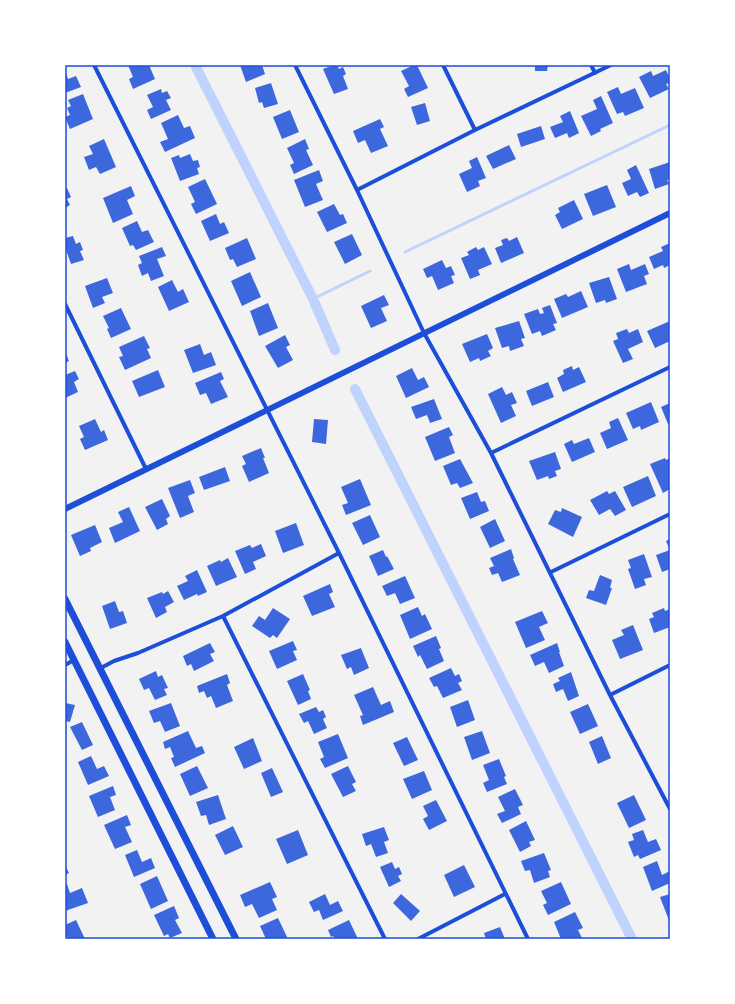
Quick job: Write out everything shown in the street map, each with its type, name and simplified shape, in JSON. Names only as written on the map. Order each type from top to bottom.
[{"type":"main road","points":[[65,599],[236,939]]},
{"type":"main road","points":[[65,642],[213,939]]},
{"type":"street","points":[[94,65],[339,553],[528,939]]},
{"type":"street","points":[[294,65],[357,190],[424,332],[492,454],[610,695],[670,808]]},
{"type":"street","points":[[443,65],[475,130]]},
{"type":"street","points":[[591,65],[595,73]]},
{"type":"street","points":[[357,190],[475,130],[612,65]]},
{"type":"street","points":[[65,509],[424,332],[670,213]]},
{"type":"street","points":[[65,304],[146,469]]},
{"type":"street","points":[[492,454],[670,367]]},
{"type":"street","points":[[551,572],[670,514]]},
{"type":"street","points":[[99,669],[114,661],[138,653],[223,616],[339,553]]},
{"type":"street","points":[[223,616],[385,939]]},
{"type":"street","points":[[65,665],[74,660]]},
{"type":"street","points":[[610,695],[670,665]]},
{"type":"street","points":[[418,939],[505,894]]},
{"type":"building","points":[[128,65],[149,65],[155,79],[133,89],[129,79],[133,77]]},
{"type":"building","points":[[240,65],[262,65],[265,74],[246,82]]},
{"type":"building","points":[[337,65],[339,69],[343,67],[346,74],[343,76],[348,89],[334,94],[323,69]]},
{"type":"building","points":[[417,65],[428,88],[408,97],[404,89],[409,86],[401,71]]},
{"type":"building","points":[[535,65],[548,65],[547,71],[535,71]]},
{"type":"building","points":[[666,70],[670,79],[670,83],[666,84],[669,89],[650,98],[639,77],[651,71],[653,76]]},
{"type":"building","points":[[65,71],[68,79],[76,76],[81,87],[65,93]]},
{"type":"building","points":[[271,83],[278,104],[264,108],[262,102],[259,103],[255,88]]},
{"type":"building","points":[[618,87],[621,94],[635,88],[644,108],[625,116],[623,112],[617,114],[607,92]]},
{"type":"building","points":[[161,89],[162,93],[167,91],[171,98],[166,100],[171,110],[151,119],[147,110],[153,107],[147,95]]},
{"type":"building","points":[[83,94],[93,119],[70,129],[65,117],[70,115],[67,108],[71,106],[68,100]]},
{"type":"building","points":[[601,96],[613,123],[600,129],[601,131],[591,136],[581,116],[597,109],[593,100]]},
{"type":"building","points":[[425,103],[430,121],[417,125],[411,107]]},
{"type":"building","points":[[290,110],[299,132],[282,139],[273,117]]},
{"type":"building","points":[[570,111],[579,133],[569,138],[567,133],[555,138],[550,127],[563,122],[560,116]]},
{"type":"building","points":[[178,115],[184,128],[190,126],[195,138],[165,152],[160,142],[168,139],[161,123]]},
{"type":"building","points":[[380,119],[384,127],[380,129],[388,146],[371,153],[365,140],[358,143],[353,131]]},
{"type":"building","points":[[541,126],[545,139],[521,147],[517,134]]},
{"type":"building","points":[[104,139],[116,167],[100,174],[96,167],[89,170],[84,157],[93,154],[89,146]]},
{"type":"building","points":[[305,139],[309,149],[306,150],[313,165],[294,174],[290,165],[294,163],[287,148]]},
{"type":"building","points":[[509,145],[516,159],[493,169],[486,156]]},
{"type":"building","points":[[190,154],[193,161],[198,160],[200,167],[197,168],[199,174],[180,181],[171,158],[179,155],[180,158]]},
{"type":"building","points":[[477,157],[486,178],[478,181],[480,186],[467,192],[459,174],[472,168],[469,161]]},
{"type":"building","points":[[670,162],[670,179],[667,180],[669,184],[655,189],[649,169]]},
{"type":"building","points":[[636,165],[649,193],[640,197],[637,192],[628,196],[622,183],[631,179],[627,170]]},
{"type":"building","points":[[319,170],[323,181],[316,184],[323,200],[305,207],[294,180]]},
{"type":"building","points":[[205,179],[217,204],[196,214],[191,204],[195,202],[188,187]]},
{"type":"building","points":[[607,185],[616,207],[593,216],[584,194]]},
{"type":"building","points":[[131,186],[135,196],[127,200],[133,214],[113,223],[103,198]]},
{"type":"building","points":[[67,188],[71,197],[67,199],[70,205],[65,208],[65,189]]},
{"type":"building","points":[[574,200],[583,219],[562,229],[555,215],[560,212],[558,208]]},
{"type":"building","points":[[334,204],[340,215],[343,214],[347,223],[327,232],[317,212]]},
{"type":"building","points":[[216,214],[220,224],[224,222],[229,233],[210,241],[201,221]]},
{"type":"building","points":[[137,221],[142,232],[148,230],[154,242],[136,250],[133,245],[130,246],[122,228]]},
{"type":"building","points":[[352,234],[362,255],[345,264],[334,242]]},
{"type":"building","points":[[73,236],[76,244],[80,242],[83,250],[80,251],[84,260],[71,264],[65,247],[65,238]]},
{"type":"building","points":[[517,237],[524,253],[501,263],[495,248],[503,245],[501,240],[507,238],[509,241]]},
{"type":"building","points":[[247,238],[256,259],[237,267],[233,259],[230,260],[225,248]]},
{"type":"building","points":[[670,243],[670,265],[664,268],[663,265],[654,269],[649,257],[663,251],[661,247]]},
{"type":"building","points":[[162,247],[166,256],[157,259],[164,276],[151,281],[148,273],[142,276],[138,265],[142,263],[139,256]]},
{"type":"building","points":[[476,247],[478,250],[484,247],[492,264],[478,270],[480,275],[470,279],[461,258],[469,255],[467,252]]},
{"type":"building","points":[[442,260],[446,268],[451,266],[455,275],[451,276],[454,283],[438,290],[432,276],[427,278],[423,269]]},
{"type":"building","points":[[629,264],[631,270],[645,264],[649,274],[644,276],[647,284],[626,292],[617,269]]},
{"type":"building","points":[[250,272],[261,297],[242,306],[231,281]]},
{"type":"building","points":[[609,277],[617,299],[606,303],[605,300],[596,303],[589,283]]},
{"type":"building","points":[[107,278],[113,293],[102,297],[105,303],[93,308],[85,286]]},
{"type":"building","points":[[172,280],[178,292],[183,289],[189,302],[169,311],[158,287]]},
{"type":"building","points":[[581,291],[588,307],[562,318],[554,299],[566,294],[568,297]]},
{"type":"building","points":[[384,295],[389,305],[381,308],[387,321],[371,328],[361,306]]},
{"type":"building","points":[[268,303],[278,328],[259,336],[250,311]]},
{"type":"building","points":[[550,305],[557,323],[553,324],[556,330],[542,336],[540,331],[532,334],[524,314],[538,309],[540,314],[544,313],[542,308]]},
{"type":"building","points":[[121,308],[131,329],[111,338],[107,329],[109,328],[103,316]]},
{"type":"building","points":[[519,321],[525,338],[521,339],[524,346],[510,351],[509,346],[502,348],[495,328]]},
{"type":"building","points":[[670,321],[670,341],[655,348],[647,331]]},
{"type":"building","points":[[627,329],[629,333],[638,329],[643,342],[628,349],[633,359],[623,363],[613,341],[618,339],[616,333]]},
{"type":"building","points":[[487,334],[493,348],[488,351],[491,356],[480,361],[479,358],[470,362],[462,344]]},
{"type":"building","points":[[285,335],[290,345],[286,347],[293,360],[278,368],[265,346]]},
{"type":"building","points":[[144,336],[150,348],[147,349],[151,358],[125,370],[119,357],[123,356],[119,347]]},
{"type":"building","points":[[200,344],[204,355],[211,352],[216,365],[193,373],[184,350]]},
{"type":"building","points":[[65,351],[69,361],[65,363]]},
{"type":"building","points":[[572,366],[573,370],[579,367],[586,382],[563,392],[557,378],[564,374],[563,370]]},
{"type":"building","points":[[412,368],[418,380],[424,377],[429,387],[406,398],[396,376]]},
{"type":"building","points":[[158,370],[165,387],[139,397],[132,381]]},
{"type":"building","points":[[75,371],[79,379],[74,382],[78,392],[65,398],[65,375]]},
{"type":"building","points":[[221,372],[224,379],[220,381],[228,397],[211,404],[206,393],[200,395],[195,383]]},
{"type":"building","points":[[548,382],[554,397],[532,406],[526,391]]},
{"type":"building","points":[[502,387],[506,395],[512,392],[517,403],[511,405],[516,416],[501,423],[488,394]]},
{"type":"building","points":[[434,399],[442,419],[430,423],[427,415],[416,419],[411,407]]},
{"type":"building","points":[[651,402],[659,422],[641,430],[640,426],[633,429],[626,413]]},
{"type":"building","points":[[670,403],[670,423],[668,424],[661,407]]},
{"type":"building","points":[[618,418],[628,440],[607,449],[600,433],[611,428],[609,422]]},
{"type":"building","points":[[95,419],[101,432],[104,430],[108,440],[85,450],[80,439],[84,437],[79,426]]},
{"type":"building","points":[[314,419],[328,420],[326,444],[312,442]]},
{"type":"building","points":[[449,427],[453,435],[449,437],[455,453],[435,461],[425,437]]},
{"type":"building","points":[[589,438],[595,452],[572,462],[564,444],[572,440],[574,444]]},
{"type":"building","points":[[261,448],[269,473],[249,482],[242,466],[246,464],[242,456]]},
{"type":"building","points":[[555,452],[561,469],[555,471],[557,476],[549,479],[548,476],[537,480],[529,461]]},
{"type":"building","points":[[665,458],[666,460],[670,458],[670,489],[663,493],[650,464]]},
{"type":"building","points":[[460,459],[473,483],[460,488],[457,483],[451,485],[443,466]]},
{"type":"building","points":[[225,467],[230,481],[204,490],[199,477]]},
{"type":"building","points":[[648,476],[656,496],[632,507],[623,487]]},
{"type":"building","points":[[360,479],[371,505],[346,515],[342,505],[348,503],[341,487]]},
{"type":"building","points":[[190,480],[195,493],[188,496],[194,512],[180,518],[168,488]]},
{"type":"building","points":[[607,491],[609,494],[615,491],[626,510],[615,516],[610,509],[599,515],[590,500]]},
{"type":"building","points":[[477,492],[481,502],[485,501],[489,511],[470,519],[461,498]]},
{"type":"building","points":[[162,499],[170,516],[166,519],[168,524],[157,530],[145,507]]},
{"type":"building","points":[[129,507],[140,531],[115,543],[109,528],[123,522],[118,512]]},
{"type":"building","points":[[562,508],[582,517],[573,537],[548,524],[555,510],[561,512]]},
{"type":"building","points":[[370,515],[380,537],[363,545],[352,523]]},
{"type":"building","points":[[495,519],[505,541],[490,548],[480,527]]},
{"type":"building","points":[[296,523],[304,545],[283,553],[275,531]]},
{"type":"building","points":[[95,525],[102,542],[90,548],[91,551],[80,556],[71,535]]},
{"type":"building","points":[[670,539],[670,550],[666,541]]},
{"type":"building","points":[[261,544],[266,556],[253,562],[256,569],[245,574],[235,551],[250,545],[252,548]]},
{"type":"building","points":[[511,549],[513,559],[520,575],[502,582],[498,573],[492,575],[489,568],[494,566],[490,558]]},
{"type":"building","points":[[383,550],[394,569],[378,576],[369,556]]},
{"type":"building","points":[[670,550],[670,569],[662,572],[656,555]]},
{"type":"building","points":[[644,554],[652,577],[644,579],[646,585],[635,589],[628,569],[631,568],[628,560]]},
{"type":"building","points":[[228,558],[237,577],[216,586],[207,566],[220,560],[221,562]]},
{"type":"building","points":[[197,570],[207,592],[198,596],[197,594],[184,600],[177,586],[188,581],[185,576]]},
{"type":"building","points":[[600,575],[612,580],[610,588],[612,588],[606,605],[586,598],[589,590],[594,591]]},
{"type":"building","points":[[405,576],[415,598],[400,604],[395,593],[387,596],[382,586]]},
{"type":"building","points":[[330,584],[333,592],[329,594],[335,607],[312,616],[303,596]]},
{"type":"building","points":[[168,591],[174,602],[165,607],[167,612],[156,618],[147,598],[162,592],[163,594]]},
{"type":"building","points":[[115,601],[119,612],[123,611],[127,623],[110,629],[102,606]]},
{"type":"building","points":[[418,607],[422,616],[425,614],[432,629],[410,639],[400,615]]},
{"type":"building","points":[[273,608],[290,619],[277,638],[273,635],[270,638],[252,626],[259,616],[265,620]]},
{"type":"building","points":[[664,608],[665,611],[670,609],[670,627],[654,633],[649,619],[654,617],[652,613]]},
{"type":"building","points":[[542,611],[548,623],[539,627],[545,640],[526,648],[515,622]]},
{"type":"building","points":[[633,625],[643,650],[620,659],[612,640],[624,635],[621,630]]},
{"type":"building","points":[[436,636],[444,661],[427,669],[420,655],[418,657],[413,646]]},
{"type":"building","points":[[293,641],[297,650],[293,651],[297,660],[277,669],[269,651]]},
{"type":"building","points":[[210,643],[215,652],[210,654],[214,661],[194,671],[191,664],[187,666],[183,656]]},
{"type":"building","points":[[557,643],[564,666],[549,673],[544,662],[535,666],[530,655]]},
{"type":"building","points":[[361,648],[369,668],[354,675],[351,667],[347,669],[341,655]]},
{"type":"building","points":[[451,668],[455,676],[459,674],[462,681],[458,683],[462,690],[443,698],[437,686],[434,687],[429,678]]},
{"type":"building","points":[[156,671],[158,677],[162,675],[168,688],[164,689],[167,695],[155,700],[149,688],[144,690],[139,679]]},
{"type":"building","points":[[571,672],[579,696],[568,701],[563,689],[556,692],[553,684],[560,681],[558,678]]},
{"type":"building","points":[[227,674],[230,683],[227,685],[233,701],[216,708],[211,696],[207,698],[204,691],[199,693],[197,686]]},
{"type":"building","points":[[303,674],[310,690],[308,691],[311,699],[298,705],[287,681]]},
{"type":"building","points":[[373,687],[381,705],[390,701],[394,712],[363,725],[360,716],[363,715],[354,695]]},
{"type":"building","points":[[468,700],[475,720],[457,727],[450,707]]},
{"type":"building","points":[[65,703],[75,705],[70,722],[65,721]]},
{"type":"building","points":[[171,703],[180,726],[165,732],[160,721],[154,723],[149,711]]},
{"type":"building","points":[[588,704],[598,726],[580,734],[570,712]]},
{"type":"building","points":[[316,707],[319,712],[323,710],[326,717],[323,719],[327,728],[314,734],[308,721],[304,723],[299,714]]},
{"type":"building","points":[[82,722],[93,745],[82,750],[70,727]]},
{"type":"building","points":[[188,731],[196,748],[202,746],[205,753],[175,767],[171,758],[174,757],[170,747],[165,749],[163,742]]},
{"type":"building","points":[[482,731],[490,753],[472,760],[464,737]]},
{"type":"building","points":[[338,734],[348,758],[325,768],[320,759],[324,757],[318,742]]},
{"type":"building","points":[[602,736],[611,758],[598,764],[589,742]]},
{"type":"building","points":[[407,737],[418,760],[404,766],[393,743]]},
{"type":"building","points":[[253,738],[262,761],[244,769],[234,747]]},
{"type":"building","points":[[91,756],[97,769],[104,766],[109,776],[88,785],[78,762]]},
{"type":"building","points":[[499,759],[506,776],[504,777],[507,784],[487,792],[483,783],[489,780],[483,765]]},
{"type":"building","points":[[197,766],[208,788],[190,796],[180,774]]},
{"type":"building","points":[[348,766],[356,782],[352,784],[356,791],[343,797],[331,774]]},
{"type":"building","points":[[272,768],[283,792],[271,797],[261,773]]},
{"type":"building","points":[[424,771],[432,790],[412,799],[403,779]]},
{"type":"building","points":[[113,786],[116,795],[110,797],[115,810],[98,817],[89,796]]},
{"type":"building","points":[[515,789],[523,805],[518,807],[521,814],[502,823],[497,814],[505,811],[498,797]]},
{"type":"building","points":[[218,795],[226,819],[209,825],[206,815],[201,816],[196,802]]},
{"type":"building","points":[[634,795],[646,820],[629,828],[617,803]]},
{"type":"building","points":[[436,800],[447,821],[429,830],[423,819],[428,816],[423,806]]},
{"type":"building","points":[[127,815],[131,825],[125,827],[132,842],[115,849],[104,825]]},
{"type":"building","points":[[526,821],[535,840],[529,842],[531,846],[520,852],[509,830]]},
{"type":"building","points":[[233,826],[243,847],[225,855],[215,835]]},
{"type":"building","points":[[384,827],[389,840],[384,842],[388,853],[376,857],[371,844],[366,846],[362,834]]},
{"type":"building","points":[[298,830],[308,855],[287,864],[276,839]]},
{"type":"building","points":[[643,830],[648,842],[656,839],[661,850],[640,859],[638,855],[634,857],[628,842],[634,840],[632,834]]},
{"type":"building","points":[[137,850],[142,862],[151,858],[155,868],[134,877],[125,855]]},
{"type":"building","points":[[544,853],[551,870],[548,871],[550,877],[534,883],[530,870],[525,871],[521,861]]},
{"type":"building","points":[[657,861],[662,875],[670,871],[670,883],[652,891],[643,867]]},
{"type":"building","points":[[392,862],[395,869],[399,867],[402,874],[398,876],[401,881],[389,887],[380,867]]},
{"type":"building","points":[[65,865],[69,873],[65,875]]},
{"type":"building","points":[[464,865],[475,887],[454,897],[444,875]]},
{"type":"building","points":[[157,876],[168,901],[151,909],[140,884]]},
{"type":"building","points":[[270,882],[277,897],[272,899],[277,910],[259,918],[252,904],[245,907],[240,895]]},
{"type":"building","points":[[561,882],[571,904],[548,915],[543,905],[547,903],[541,891]]},
{"type":"building","points":[[67,884],[70,893],[82,888],[88,903],[65,911],[65,885]]},
{"type":"building","points":[[325,894],[330,905],[338,901],[343,911],[323,920],[319,910],[314,912],[309,902]]},
{"type":"building","points":[[401,894],[420,911],[411,921],[393,903]]},
{"type":"building","points":[[670,894],[670,923],[660,897]]},
{"type":"building","points":[[174,906],[179,918],[175,920],[182,933],[170,938],[168,934],[164,936],[154,915]]},
{"type":"building","points":[[575,912],[583,928],[578,930],[582,938],[561,939],[554,922]]},
{"type":"building","points":[[278,918],[288,939],[266,939],[260,926]]},
{"type":"building","points":[[76,920],[85,939],[68,939],[65,933],[65,925]]},
{"type":"building","points":[[349,920],[358,939],[335,939],[333,936],[331,937],[328,930]]},
{"type":"building","points":[[500,927],[505,939],[486,939],[484,933]]},
{"type":"waterway","points":[[195,65],[313,299],[335,350]]},
{"type":"waterway","points":[[405,252],[670,125]]},
{"type":"waterway","points":[[313,299],[370,271]]},
{"type":"waterway","points":[[355,389],[632,939]]}]
